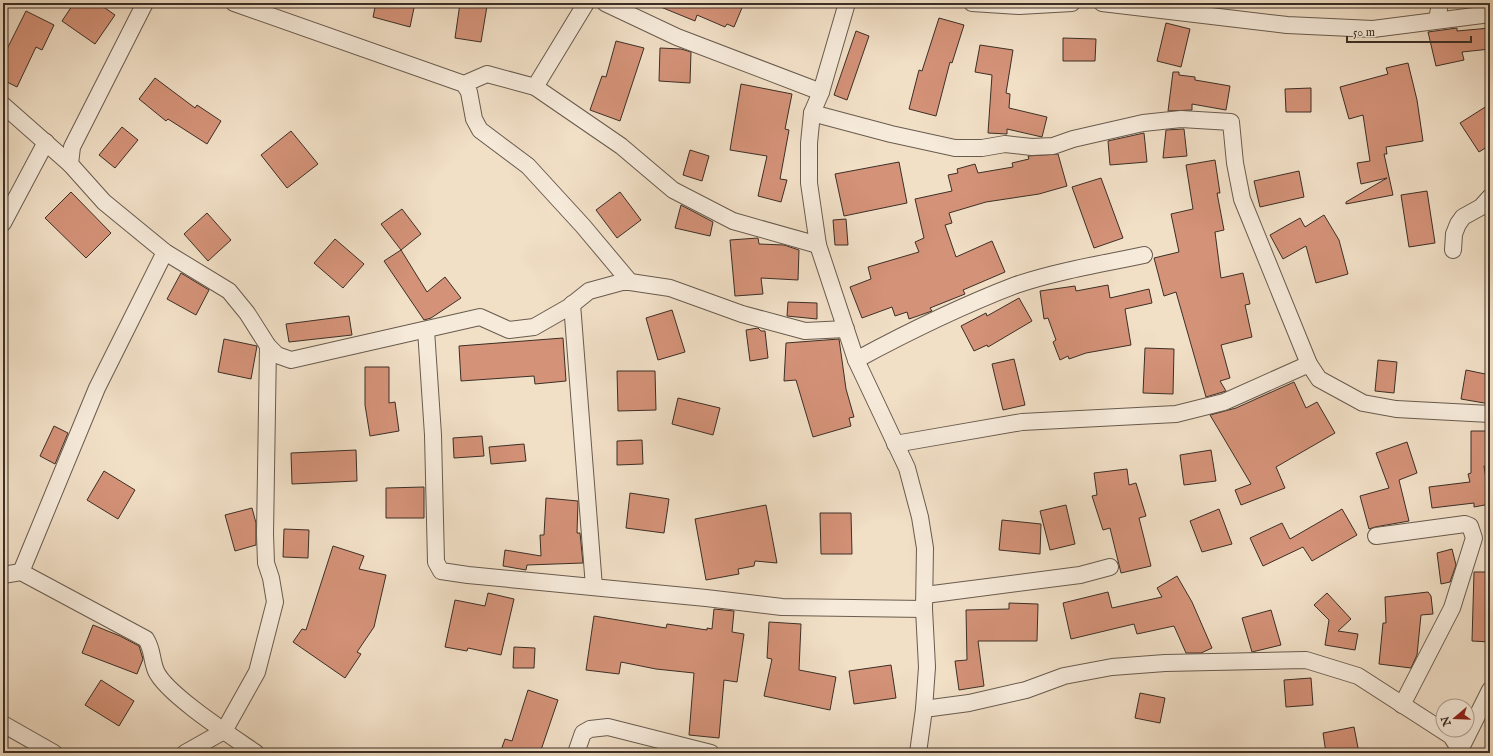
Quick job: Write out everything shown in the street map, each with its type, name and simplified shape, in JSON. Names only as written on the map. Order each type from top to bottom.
[{"type":"street","points":[[70,164],[72,147],[144,3]]},
{"type":"street","points":[[234,3],[464,84],[469,92],[474,119],[480,130],[528,166],[583,226],[630,282]]},
{"type":"street","points":[[535,87],[586,3]]},
{"type":"street","points":[[605,3],[677,37],[821,92]]},
{"type":"street","points":[[847,3],[821,92],[812,113],[809,143],[809,183],[818,245],[856,360],[894,444],[907,468],[920,517],[925,548],[924,602],[927,666],[924,709],[918,753]]},
{"type":"street","points":[[972,3],[1019,6],[1072,3]]},
{"type":"street","points":[[1102,3],[1287,25],[1373,28],[1490,14]]},
{"type":"street","points":[[1437,20],[1440,3]]},
{"type":"street","points":[[464,84],[487,74],[535,87],[621,146],[673,190],[733,221],[818,245]]},
{"type":"street","points":[[3,105],[70,164],[104,202],[165,252],[229,291],[247,313],[268,346],[277,355],[291,360],[480,318],[509,330],[534,327],[572,304],[589,291],[622,282],[670,288],[742,314],[805,330],[846,329]]},
{"type":"street","points":[[812,113],[891,134],[955,148],[982,148],[1005,144],[1032,147],[1053,146],[1073,138],[1143,123],[1181,119],[1231,122],[1235,163],[1242,199],[1309,364],[1318,379],[1363,403],[1396,409],[1490,414]]},
{"type":"street","points":[[3,223],[46,142]]},
{"type":"street","points":[[1453,250],[1454,234],[1458,224],[1463,217],[1481,207],[1490,197]]},
{"type":"street","points":[[21,572],[97,388],[165,252]]},
{"type":"street","points":[[856,360],[906,333],[1017,285],[1082,268],[1144,255]]},
{"type":"street","points":[[572,304],[594,587]]},
{"type":"street","points":[[426,330],[433,435],[436,562],[442,571],[468,575],[782,607],[924,602],[1080,575],[1110,568]]},
{"type":"street","points":[[185,753],[224,731],[257,672],[275,602],[271,578],[266,563],[265,534],[268,346]]},
{"type":"street","points":[[894,444],[1022,422],[1176,414],[1224,402],[1309,364]]},
{"type":"street","points":[[1376,536],[1465,524],[1470,526],[1474,538],[1452,608],[1402,705]]},
{"type":"street","points":[[3,576],[21,572],[146,639],[152,648],[156,671],[169,690],[256,753]]},
{"type":"street","points":[[924,709],[969,703],[1026,690],[1064,676],[1112,667],[1165,663],[1306,660],[1358,676],[1451,736],[1461,752]]},
{"type":"street","points":[[1461,752],[1490,690]]},
{"type":"street","points":[[3,724],[54,753]]},
{"type":"street","points":[[576,753],[583,733],[590,729],[608,727],[711,753]]},
{"type":"building","points":[[74,3],[98,3],[115,15],[95,44],[62,21]]},
{"type":"building","points":[[376,3],[415,3],[410,27],[373,17]]},
{"type":"building","points":[[460,3],[487,6],[481,42],[455,38]]},
{"type":"building","points":[[651,3],[744,3],[734,27],[727,24],[725,27],[697,15],[695,21]]},
{"type":"building","points":[[26,11],[54,25],[42,50],[36,47],[17,87],[3,80],[3,47],[7,49]]},
{"type":"building","points":[[939,18],[964,25],[952,63],[950,62],[936,116],[909,109],[919,70],[922,71]]},
{"type":"building","points":[[1166,23],[1190,29],[1181,67],[1157,61]]},
{"type":"building","points":[[1457,28],[1457,31],[1490,28],[1490,49],[1462,52],[1464,60],[1436,66],[1428,32]]},
{"type":"building","points":[[856,31],[869,36],[847,100],[834,95]]},
{"type":"building","points":[[1063,38],[1096,39],[1095,61],[1063,61]]},
{"type":"building","points":[[616,41],[644,48],[620,121],[590,110],[602,76],[606,77]]},
{"type":"building","points":[[980,45],[1013,50],[1006,93],[1010,94],[1009,108],[1047,117],[1042,137],[1007,129],[1007,134],[988,133],[992,75],[975,72]]},
{"type":"building","points":[[660,48],[681,49],[691,52],[690,83],[659,81]]},
{"type":"building","points":[[1408,63],[1417,100],[1423,141],[1386,147],[1387,154],[1384,154],[1393,195],[1346,204],[1346,202],[1387,178],[1361,184],[1357,163],[1370,161],[1363,115],[1349,119],[1340,87],[1388,74],[1386,68]]},
{"type":"building","points":[[1173,72],[1179,72],[1179,75],[1195,77],[1195,80],[1230,86],[1226,110],[1192,104],[1192,110],[1168,111]]},
{"type":"building","points":[[155,78],[195,108],[197,105],[221,121],[207,144],[168,119],[166,121],[139,99]]},
{"type":"building","points":[[741,84],[792,94],[785,129],[789,130],[780,179],[787,180],[781,202],[758,196],[767,156],[730,150]]},
{"type":"building","points":[[1311,88],[1311,112],[1286,112],[1285,89]]},
{"type":"building","points":[[1490,104],[1490,145],[1479,152],[1460,123]]},
{"type":"building","points":[[122,127],[138,140],[115,168],[99,155]]},
{"type":"building","points":[[1184,129],[1187,156],[1163,158],[1166,130]]},
{"type":"building","points":[[291,131],[318,164],[287,188],[261,155]]},
{"type":"building","points":[[1144,133],[1147,162],[1110,165],[1108,141]]},
{"type":"building","points":[[690,150],[709,156],[702,181],[683,175]]},
{"type":"building","points":[[1058,154],[1067,186],[1039,194],[986,202],[949,213],[952,223],[945,225],[956,257],[992,241],[1005,272],[963,290],[965,294],[930,308],[932,311],[909,319],[907,312],[895,316],[892,307],[862,318],[850,287],[871,279],[868,267],[919,252],[915,242],[924,238],[915,199],[952,191],[948,175],[958,173],[957,169],[975,164],[978,173],[1013,167],[1012,163],[1029,159],[1028,156]]},
{"type":"building","points":[[1215,160],[1220,193],[1217,193],[1224,230],[1215,232],[1221,278],[1243,273],[1250,304],[1245,305],[1252,337],[1221,345],[1230,378],[1220,381],[1226,391],[1206,397],[1176,292],[1164,296],[1154,258],[1179,252],[1171,214],[1193,209],[1186,165]]},
{"type":"building","points":[[899,162],[907,203],[844,216],[835,174]]},
{"type":"building","points":[[1299,171],[1304,197],[1260,207],[1254,181]]},
{"type":"building","points":[[1101,178],[1123,238],[1094,248],[1072,187]]},
{"type":"building","points":[[1427,191],[1435,243],[1409,247],[1401,195]]},
{"type":"building","points":[[71,192],[111,233],[86,258],[45,218]]},
{"type":"building","points":[[620,192],[641,220],[617,238],[596,210]]},
{"type":"building","points":[[681,205],[713,222],[710,236],[675,228]]},
{"type":"building","points":[[402,209],[421,234],[401,250],[381,224]]},
{"type":"building","points":[[207,213],[231,240],[208,261],[184,234]]},
{"type":"building","points":[[1324,215],[1339,240],[1348,274],[1316,283],[1306,246],[1283,259],[1270,235],[1300,218],[1305,227]]},
{"type":"building","points":[[846,219],[848,245],[835,245],[833,220]]},
{"type":"building","points":[[758,238],[759,244],[784,245],[799,250],[798,280],[761,278],[763,294],[735,296],[730,240]]},
{"type":"building","points":[[335,239],[364,264],[343,288],[314,263]]},
{"type":"building","points":[[401,250],[427,292],[445,277],[461,298],[431,318],[424,320],[384,261]]},
{"type":"building","points":[[181,273],[209,290],[196,315],[167,299]]},
{"type":"building","points":[[1108,285],[1110,298],[1149,289],[1152,303],[1125,309],[1131,345],[1086,353],[1069,359],[1068,356],[1060,360],[1053,342],[1056,340],[1048,318],[1044,319],[1040,291],[1075,286],[1076,291]]},
{"type":"building","points":[[1019,298],[1032,321],[988,347],[987,345],[974,351],[961,326],[986,313],[987,316]]},
{"type":"building","points":[[788,302],[817,303],[817,319],[787,316]]},
{"type":"building","points":[[672,310],[685,352],[658,360],[646,318]]},
{"type":"building","points":[[349,316],[352,335],[289,342],[286,324]]},
{"type":"building","points":[[758,328],[761,331],[765,331],[768,358],[750,361],[746,330]]},
{"type":"building","points":[[563,338],[566,381],[535,384],[534,376],[461,381],[459,346]]},
{"type":"building","points":[[224,339],[257,346],[251,379],[218,372]]},
{"type":"building","points":[[839,339],[846,389],[854,417],[849,418],[851,426],[813,437],[796,380],[784,381],[786,343]]},
{"type":"building","points":[[1145,348],[1174,349],[1173,394],[1143,393]]},
{"type":"building","points":[[1014,359],[1025,405],[1003,410],[992,364]]},
{"type":"building","points":[[1378,360],[1397,362],[1394,393],[1375,391]]},
{"type":"building","points":[[365,367],[389,367],[389,403],[395,402],[399,431],[370,436],[365,405]]},
{"type":"building","points":[[1466,370],[1490,375],[1490,404],[1461,399]]},
{"type":"building","points":[[617,371],[655,371],[656,410],[618,411]]},
{"type":"building","points":[[1294,382],[1306,408],[1317,402],[1335,433],[1276,467],[1285,488],[1241,505],[1235,490],[1251,484],[1210,415],[1236,408]]},
{"type":"building","points":[[678,398],[720,408],[713,435],[672,424]]},
{"type":"building","points":[[54,426],[68,433],[55,464],[40,456]]},
{"type":"building","points":[[1471,431],[1490,431],[1490,466],[1484,466],[1490,504],[1474,507],[1474,503],[1432,508],[1429,487],[1470,482],[1468,474],[1471,473]]},
{"type":"building","points":[[482,436],[484,456],[454,458],[453,438]]},
{"type":"building","points":[[642,440],[643,464],[617,465],[617,441]]},
{"type":"building","points":[[1407,442],[1417,473],[1399,480],[1409,521],[1369,529],[1360,496],[1389,488],[1376,453]]},
{"type":"building","points":[[524,444],[526,461],[491,464],[489,447]]},
{"type":"building","points":[[356,450],[357,481],[292,484],[291,453]]},
{"type":"building","points":[[1211,450],[1216,481],[1184,485],[1180,455]]},
{"type":"building","points":[[1127,469],[1129,485],[1136,483],[1146,516],[1139,518],[1151,566],[1121,573],[1110,528],[1103,530],[1092,496],[1097,495],[1094,473]]},
{"type":"building","points":[[104,471],[135,490],[118,519],[87,500]]},
{"type":"building","points":[[424,487],[424,518],[386,518],[386,488]]},
{"type":"building","points":[[630,493],[669,499],[664,533],[626,528]]},
{"type":"building","points":[[546,498],[578,501],[577,533],[580,533],[583,563],[527,565],[526,570],[503,566],[505,550],[541,556],[540,535],[544,535]]},
{"type":"building","points":[[766,505],[777,563],[755,561],[754,566],[738,569],[739,574],[706,580],[695,519]]},
{"type":"building","points":[[1066,505],[1075,544],[1050,550],[1040,511]]},
{"type":"building","points":[[252,508],[256,523],[256,545],[235,551],[225,515]]},
{"type":"building","points":[[1219,509],[1232,544],[1202,552],[1190,521]]},
{"type":"building","points":[[1342,509],[1357,535],[1312,561],[1303,547],[1263,566],[1250,538],[1282,523],[1290,539]]},
{"type":"building","points":[[820,513],[851,513],[852,554],[821,554]]},
{"type":"building","points":[[1002,520],[1041,524],[1040,554],[999,550]]},
{"type":"building","points":[[284,529],[309,530],[308,558],[283,557]]},
{"type":"building","points":[[333,546],[364,556],[359,569],[386,575],[374,627],[357,652],[361,654],[345,678],[293,642],[302,629],[306,630]]},
{"type":"building","points":[[1452,549],[1456,565],[1450,582],[1441,584],[1437,553]]},
{"type":"building","points":[[1474,572],[1488,572],[1487,609],[1490,609],[1490,642],[1472,641]]},
{"type":"building","points":[[1177,576],[1192,602],[1212,648],[1201,653],[1186,653],[1174,626],[1137,634],[1134,624],[1071,639],[1063,603],[1108,592],[1112,608],[1162,597],[1157,588]]},
{"type":"building","points":[[1428,592],[1431,596],[1433,614],[1421,615],[1417,655],[1411,668],[1379,664],[1383,623],[1386,623],[1385,597]]},
{"type":"building","points":[[488,593],[514,599],[501,655],[468,648],[467,651],[445,647],[455,600],[485,606]]},
{"type":"building","points":[[1327,593],[1351,619],[1338,631],[1358,634],[1355,650],[1325,645],[1329,620],[1314,605]]},
{"type":"building","points":[[1009,603],[1038,604],[1037,641],[978,641],[984,686],[959,690],[955,661],[967,660],[966,610],[1009,609]]},
{"type":"building","points":[[714,609],[734,611],[732,632],[744,634],[737,682],[724,680],[719,738],[689,735],[694,673],[656,669],[621,662],[619,674],[586,670],[594,616],[666,628],[667,624],[707,630],[707,628],[712,629]]},
{"type":"building","points":[[1271,610],[1281,645],[1252,652],[1242,618]]},
{"type":"building","points":[[769,622],[801,624],[799,670],[836,677],[830,710],[764,696],[772,659],[767,658]]},
{"type":"building","points":[[93,625],[120,636],[139,646],[143,659],[137,674],[82,653]]},
{"type":"building","points":[[514,647],[535,648],[534,668],[513,668]]},
{"type":"building","points":[[891,665],[896,698],[854,704],[849,671]]},
{"type":"building","points":[[1311,678],[1313,705],[1286,707],[1284,680]]},
{"type":"building","points":[[101,680],[134,701],[119,726],[85,705]]},
{"type":"building","points":[[528,690],[558,700],[540,753],[500,753],[505,739],[512,741]]},
{"type":"building","points":[[1140,693],[1165,698],[1160,723],[1135,718]]},
{"type":"building","points":[[1354,727],[1359,753],[1326,753],[1323,733]]}]
